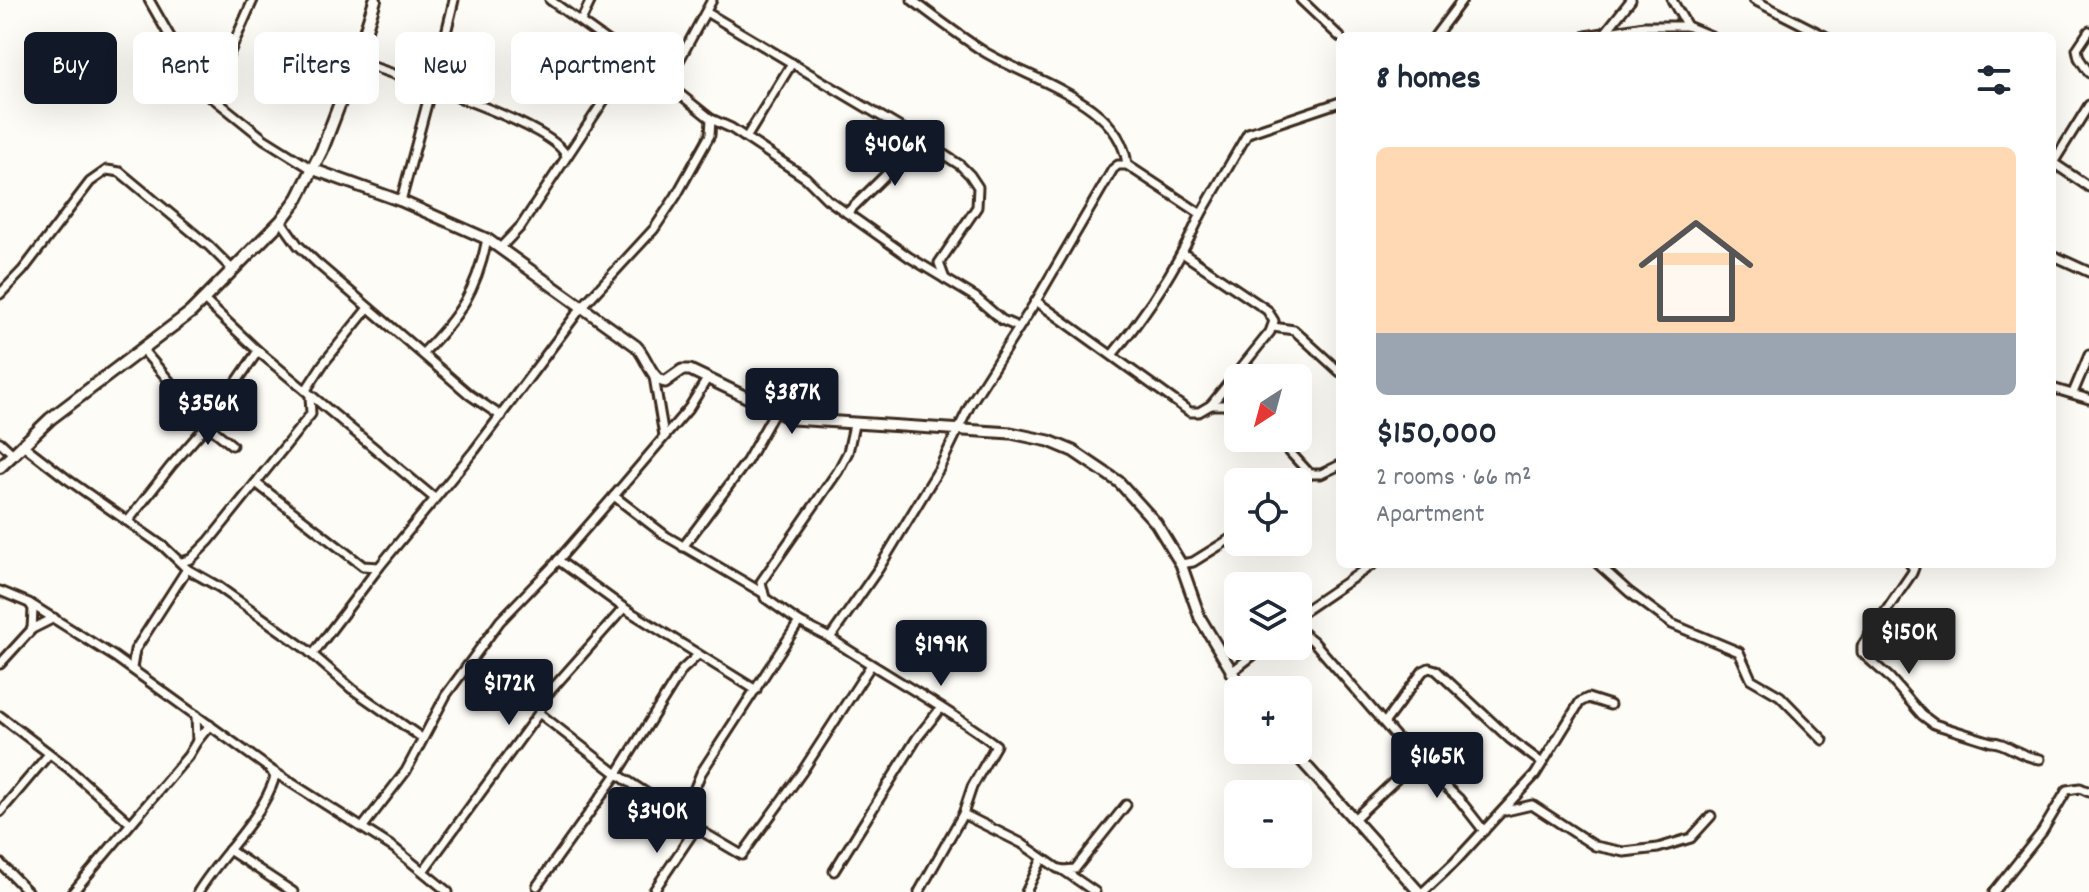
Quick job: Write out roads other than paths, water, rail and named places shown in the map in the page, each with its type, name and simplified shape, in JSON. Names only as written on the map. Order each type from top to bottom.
[{"type":"main road","points":[[365,32],[375,0]]},
{"type":"main road","points":[[0,467],[50,419],[191,312],[281,221],[298,198],[322,150],[340,104]]},
{"type":"street","points":[[149,0],[167,32]]},
{"type":"street","points":[[238,34],[253,0]]},
{"type":"street","points":[[446,32],[454,0]]},
{"type":"street","points":[[550,0],[596,32]]},
{"type":"street","points":[[581,21],[591,0]]},
{"type":"street","points":[[684,52],[712,0]]},
{"type":"street","points":[[912,0],[983,51],[1088,106],[1118,134],[1124,146],[1127,165]]},
{"type":"street","points":[[1301,0],[1336,33]]},
{"type":"street","points":[[1438,32],[1462,0]]},
{"type":"street","points":[[1606,32],[1631,0]]},
{"type":"street","points":[[1672,0],[1687,26]]},
{"type":"street","points":[[1754,0],[1817,32]]},
{"type":"street","points":[[706,12],[960,165],[978,187],[977,207],[939,263],[945,279]]},
{"type":"street","points":[[1611,32],[1644,26],[1687,26],[1701,32]]},
{"type":"street","points":[[2089,31],[2077,49],[2089,73]]},
{"type":"street","points":[[746,138],[792,63]]},
{"type":"street","points":[[684,97],[711,119],[806,178],[827,199],[975,297],[1002,320],[1018,327]]},
{"type":"street","points":[[1112,355],[1157,297],[1184,254],[1201,214],[1248,133],[1336,103]]},
{"type":"street","points":[[219,104],[264,139],[312,169],[401,201],[501,247],[644,353],[654,377],[664,436]]},
{"type":"street","points":[[401,201],[427,104]]},
{"type":"street","points":[[471,104],[558,143],[575,142]]},
{"type":"street","points":[[501,247],[517,232],[601,104]]},
{"type":"street","points":[[2056,156],[2089,105]]},
{"type":"street","points":[[313,654],[433,497],[501,416],[581,308],[654,229],[710,135],[711,119]]},
{"type":"street","points":[[847,213],[921,140]]},
{"type":"street","points":[[558,143],[566,156]]},
{"type":"street","points":[[830,638],[861,595],[939,469],[956,429],[1113,169],[1118,165],[1127,165],[1201,214]]},
{"type":"street","points":[[2056,165],[2089,187]]},
{"type":"street","points":[[0,294],[23,270],[90,182],[107,170],[120,172],[209,246],[233,270]]},
{"type":"street","points":[[281,221],[304,252],[470,395],[501,416]]},
{"type":"street","points":[[423,353],[455,320],[465,304],[483,259],[487,239]]},
{"type":"street","points":[[1036,301],[1190,412],[1199,412],[1211,405],[1273,327],[1274,321],[1267,310],[1184,254]]},
{"type":"street","points":[[2056,257],[2089,272]]},
{"type":"street","points":[[203,299],[258,351],[433,497]]},
{"type":"street","points":[[311,414],[308,393],[323,364],[368,308]]},
{"type":"street","points":[[1273,327],[1294,330],[1336,368]]},
{"type":"street","points":[[142,349],[207,425],[232,445]]},
{"type":"street","points":[[128,521],[207,425],[258,351]]},
{"type":"street","points":[[2073,393],[2089,355]]},
{"type":"street","points":[[654,377],[665,382],[682,370],[690,370],[774,413],[804,421],[1023,435],[1073,451],[1102,468],[1141,503],[1181,564],[1200,618],[1232,676]]},
{"type":"street","points":[[362,828],[406,771],[446,695],[500,621],[614,496],[689,408],[707,379]]},
{"type":"street","points":[[2056,389],[2089,399]]},
{"type":"street","points":[[1211,405],[1224,405]]},
{"type":"street","points":[[132,668],[135,650],[184,565],[209,541],[311,414],[324,407]]},
{"type":"street","points":[[683,547],[747,461],[774,413]]},
{"type":"street","points":[[854,425],[843,462],[761,582],[765,598],[799,622],[924,694],[996,745],[972,787],[963,814],[919,892]]},
{"type":"street","points":[[0,442],[13,454]]},
{"type":"street","points":[[23,445],[184,565],[313,654],[352,689],[422,738]]},
{"type":"street","points":[[1290,452],[1304,468]]},
{"type":"street","points":[[1312,474],[1321,474],[1336,467]]},
{"type":"street","points":[[256,483],[356,562],[363,566],[379,567]]},
{"type":"street","points":[[614,496],[683,547],[763,593]]},
{"type":"street","points":[[1181,564],[1193,562],[1224,543]]},
{"type":"street","points":[[558,560],[624,608],[756,690]]},
{"type":"street","points":[[1312,605],[1367,568]]},
{"type":"street","points":[[1602,568],[1672,624],[1739,652],[1751,679],[1788,704],[1823,740]]},
{"type":"street","points":[[1914,568],[1862,646],[1862,653],[1934,724],[2000,742],[2021,756],[2040,759]]},
{"type":"street","points":[[0,591],[29,603],[132,668],[270,769],[424,870],[448,892]]},
{"type":"street","points":[[29,603],[33,609],[32,629]]},
{"type":"street","points":[[424,870],[539,713],[544,698],[624,608]]},
{"type":"street","points":[[0,664],[32,629],[54,618]]},
{"type":"street","points":[[683,817],[701,773],[799,622]]},
{"type":"street","points":[[1312,640],[1409,752],[1459,799],[1484,831]]},
{"type":"street","points":[[115,657],[135,650]]},
{"type":"street","points":[[537,886],[617,774],[682,670],[698,655]]},
{"type":"street","points":[[1230,673],[1247,660]]},
{"type":"street","points":[[539,713],[617,774],[742,855],[802,772],[871,665]]},
{"type":"street","points":[[1385,722],[1423,671],[1429,668],[1436,670],[1510,739],[1542,763]]},
{"type":"street","points":[[1305,764],[1421,892],[1504,811],[1542,763],[1580,702],[1588,698],[1610,705]]},
{"type":"street","points":[[834,871],[917,738],[941,708]]},
{"type":"street","points":[[196,715],[197,741]]},
{"type":"street","points":[[0,716],[130,823]]},
{"type":"street","points":[[74,892],[188,756],[210,725]]},
{"type":"street","points":[[1354,819],[1406,770],[1410,764],[1409,752]]},
{"type":"street","points":[[0,812],[49,754]]},
{"type":"street","points":[[198,892],[244,833],[271,789],[275,777],[270,769]]},
{"type":"street","points":[[1994,892],[2003,885],[2042,832],[2067,790],[2080,788],[2089,792]]},
{"type":"street","points":[[1063,870],[1075,869],[1126,805]]},
{"type":"street","points":[[1504,811],[1532,805],[1595,846],[1624,852],[1658,848],[1691,838],[1711,816]]},
{"type":"street","points":[[963,814],[1021,843],[1095,892]]},
{"type":"street","points":[[653,892],[696,828]]},
{"type":"street","points":[[229,850],[293,892]]},
{"type":"street","points":[[1026,892],[1042,859]]},
{"type":"street","points":[[0,863],[28,892]]}]
